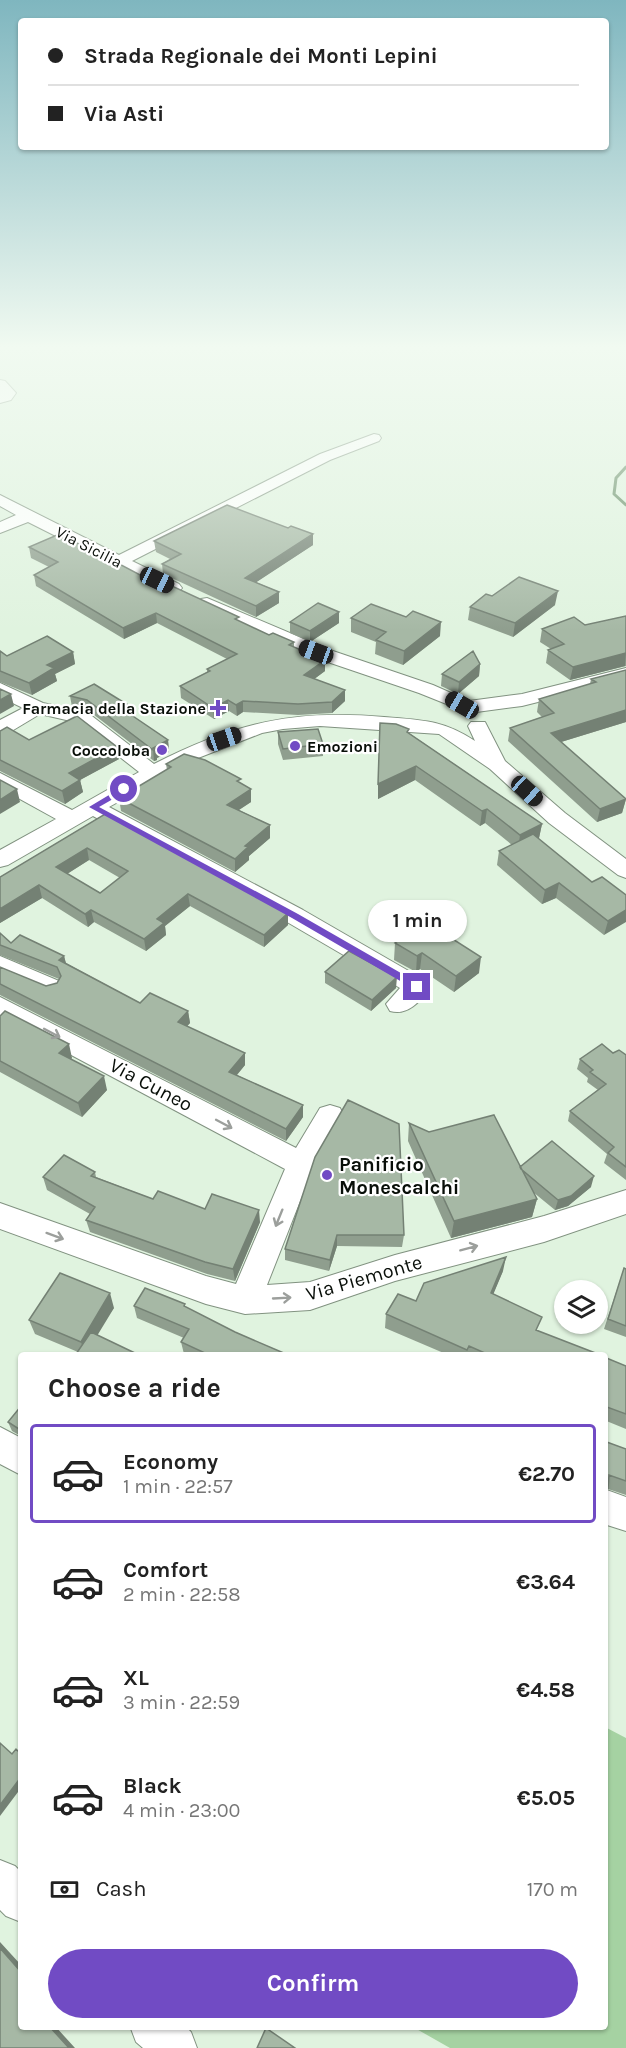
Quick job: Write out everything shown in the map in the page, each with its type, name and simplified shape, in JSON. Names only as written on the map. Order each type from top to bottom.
[{"type":"street","points":[[118,562],[325,457],[370,440]]},
{"type":"street","name":"Via Sicilia","points":[[0,500],[118,562],[298,646],[440,693],[472,715]]},
{"type":"street","points":[[0,528],[27,516]]},
{"type":"street","points":[[437,721],[442,706],[472,715],[626,674]]},
{"type":"street","points":[[413,684],[427,695],[437,721],[497,765],[557,818],[626,870]]},
{"type":"street","points":[[0,689],[37,708],[81,717],[153,773]]},
{"type":"street","points":[[0,726],[3,728],[37,708]]},
{"type":"street","points":[[6,850],[72,819],[209,743],[284,723],[437,721],[469,732],[472,715]]},
{"type":"street","points":[[472,715],[497,765]]},
{"type":"street","points":[[0,779],[72,819]]},
{"type":"street","points":[[93,807],[295,916],[417,987],[399,1004]]},
{"type":"street","points":[[0,965],[50,987]]},
{"type":"street","name":"Via Cuneo","points":[[0,1006],[301,1164]]},
{"type":"street","points":[[245,1300],[301,1164],[330,1116]]},
{"type":"street","name":"Via Piemonte","points":[[0,1216],[206,1290],[245,1300],[310,1296],[395,1268],[544,1229],[626,1202]]},
{"type":"street","points":[[0,1444],[18,1456]]},
{"type":"street","points":[[608,1508],[626,1515]]},
{"type":"street","points":[[0,1881],[18,1898]]},
{"type":"street","points":[[156,2030],[175,2048]]},
{"type":"green space","points":[[608,1729],[626,1738],[626,2048],[450,2048],[418,2030],[608,2030]]},
{"type":"building","points":[[227,505],[288,528],[291,526],[313,534],[245,578],[279,592],[256,606],[162,564],[181,554],[154,541]]},
{"type":"building","points":[[57,535],[89,548],[140,575],[144,573],[239,617],[235,619],[269,635],[273,633],[294,642],[289,645],[325,660],[304,675],[345,690],[332,702],[298,704],[243,701],[236,705],[228,700],[213,708],[180,686],[237,654],[156,613],[123,628],[34,575],[58,562],[29,547]]},
{"type":"building","points":[[519,577],[558,591],[515,623],[470,607],[486,594],[492,596]]},
{"type":"building","points":[[318,603],[339,612],[310,631],[290,622]]},
{"type":"building","points":[[371,604],[406,617],[413,611],[441,622],[404,651],[376,640],[386,632],[351,618]]},
{"type":"building","points":[[626,616],[626,653],[573,667],[548,650],[564,644],[542,629],[574,617],[585,625]]},
{"type":"building","points":[[47,636],[73,652],[47,665],[54,668],[29,683],[0,671],[0,651],[7,656]]},
{"type":"building","points":[[473,651],[480,664],[459,682],[442,674]]},
{"type":"building","points":[[626,670],[626,710],[551,733],[626,799],[600,809],[510,728],[554,713],[539,699],[596,682],[591,679]]},
{"type":"building","points":[[94,684],[128,705],[121,708],[168,740],[153,750],[87,700],[70,696]]},
{"type":"building","points":[[0,689],[11,694],[0,700]]},
{"type":"building","points":[[77,716],[117,747],[69,773],[80,780],[62,791],[0,760],[0,731],[7,727],[29,740]]},
{"type":"building","points":[[380,723],[396,724],[409,729],[407,732],[542,824],[520,835],[487,809],[482,811],[416,766],[378,784]]},
{"type":"building","points":[[318,729],[323,744],[283,749],[278,732]]},
{"type":"building","points":[[184,754],[205,760],[241,779],[237,781],[251,789],[227,805],[270,825],[245,846],[248,847],[235,859],[119,798],[171,767],[166,764]]},
{"type":"building","points":[[0,780],[17,789],[0,800]]},
{"type":"building","points":[[105,814],[288,913],[264,935],[188,894],[157,919],[164,923],[144,939],[91,910],[85,914],[39,885],[0,909],[0,877]],"holes":[[[87,848],[128,871],[100,893],[56,867]]]},
{"type":"building","points":[[533,834],[592,882],[602,877],[626,895],[626,910],[608,921],[559,883],[545,890],[499,851]]},
{"type":"building","points":[[426,922],[481,957],[456,976],[422,953],[417,956],[395,943]]},
{"type":"building","points":[[0,933],[11,943],[20,935],[64,956],[59,960],[140,1003],[150,993],[188,1011],[178,1022],[245,1053],[229,1072],[303,1105],[286,1129],[0,984],[0,967],[46,986],[57,983],[61,976],[57,967],[0,945]]},
{"type":"building","points":[[349,951],[397,977],[372,1000],[325,972]]},
{"type":"building","points":[[5,1011],[69,1044],[59,1053],[104,1076],[78,1103],[0,1061],[0,1016]]},
{"type":"building","points":[[602,1044],[613,1053],[619,1050],[626,1055],[626,1167],[608,1153],[614,1147],[570,1111],[606,1084],[590,1072],[593,1070],[580,1059]]},
{"type":"building","points":[[348,1100],[399,1124],[404,1235],[337,1235],[330,1260],[285,1249],[315,1157]]},
{"type":"building","points":[[494,1115],[537,1199],[454,1221],[409,1123],[429,1132]]},
{"type":"building","points":[[552,1141],[594,1176],[571,1196],[558,1200],[520,1167]]},
{"type":"building","points":[[64,1155],[95,1172],[91,1176],[153,1199],[158,1191],[205,1209],[212,1194],[259,1210],[233,1269],[205,1262],[86,1220],[95,1207],[43,1177]]},
{"type":"building","points":[[506,1257],[491,1293],[542,1317],[536,1330],[593,1352],[482,1352],[469,1346],[467,1350],[386,1314],[398,1294],[416,1301],[424,1283]]},
{"type":"building","points":[[624,1268],[626,1269],[626,1326],[608,1319]]},
{"type":"building","points":[[60,1273],[110,1293],[81,1342],[29,1320]]},
{"type":"building","points":[[145,1288],[185,1304],[184,1306],[235,1332],[281,1352],[203,1352],[181,1342],[189,1329],[134,1306]]},
{"type":"building","points":[[91,1332],[133,1352],[77,1352]]},
{"type":"building","points":[[608,1359],[626,1366],[626,1414],[608,1407]]},
{"type":"building","points":[[18,1410],[18,1428],[8,1422]]},
{"type":"building","points":[[608,1442],[626,1449],[626,1481],[609,1475],[608,1488]]},
{"type":"building","points":[[0,1743],[12,1754],[16,1749],[18,1751],[18,1781],[0,1805]]},
{"type":"building","points":[[0,1948],[18,1969],[18,2030],[53,2030],[69,2048],[0,2048]]},
{"type":"building","points":[[265,2030],[269,2030],[295,2048],[257,2048]]},
{"type":"waterway","points":[[626,467],[616,478],[614,494],[626,505]]},
{"type":"place","name":"Farmacia della Stazione","points":[[218,708]]},
{"type":"place","name":"Emozioni","points":[[295,746]]},
{"type":"place","name":"Coccoloba","points":[[162,750]]},
{"type":"place","name":"Panificio Monescalchi","points":[[327,1175]]},
{"type":"route","points":[[124,789],[93,807],[295,916],[417,987]]}]
